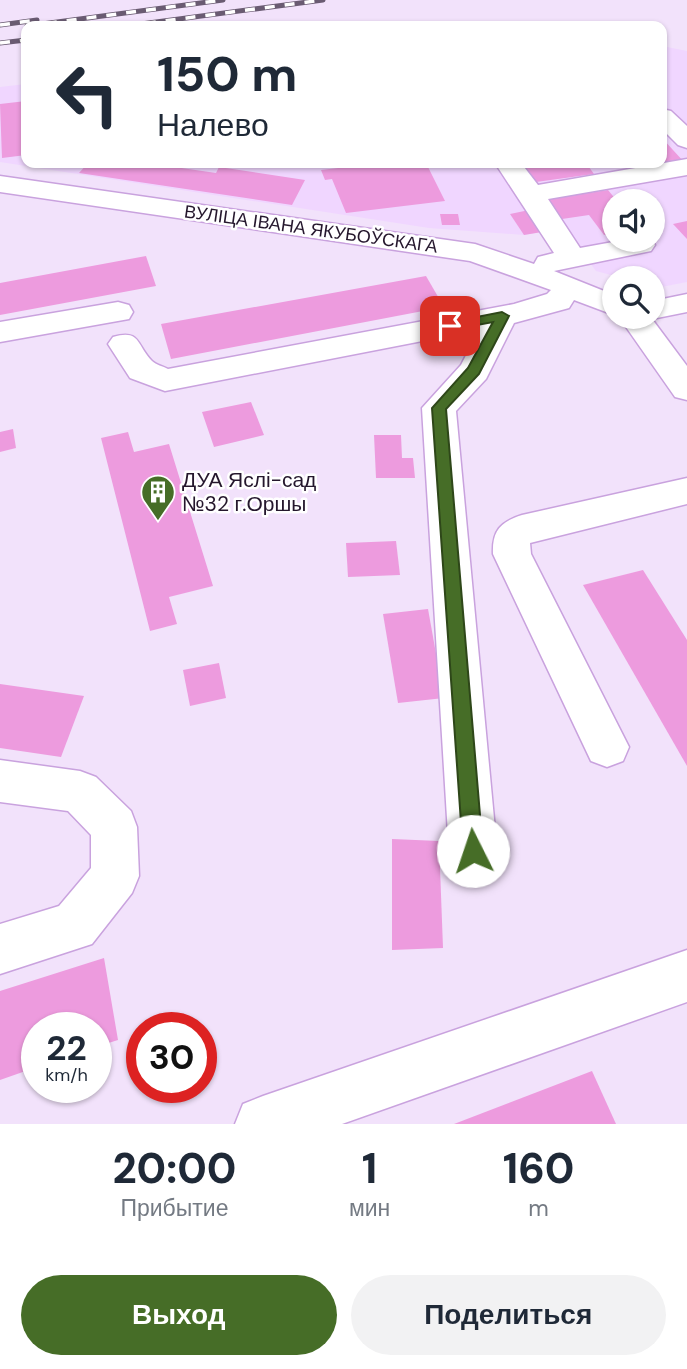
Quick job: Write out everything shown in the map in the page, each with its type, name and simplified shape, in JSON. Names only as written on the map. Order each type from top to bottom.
[{"type":"street","points":[[667,121],[687,140]]},
{"type":"street","points":[[512,168],[531,194],[570,271],[602,296]]},
{"type":"street","points":[[531,194],[674,169],[687,198]]},
{"type":"street","name":"ВУЛІЦА ІВАНА ЯКУБОЎСКАГА","points":[[0,184],[475,253],[537,274],[549,262],[570,271]]},
{"type":"street","points":[[124,344],[142,370],[165,380],[502,316],[558,301],[570,271],[622,252]]},
{"type":"street","points":[[665,308],[687,303]]},
{"type":"street","points":[[0,332],[118,312]]},
{"type":"street","points":[[473,851],[439,408],[474,371],[502,316]]},
{"type":"street","points":[[643,329],[687,389]]},
{"type":"street","points":[[607,747],[512,554],[511,538],[522,529],[687,491]]},
{"type":"street","points":[[0,781],[80,792],[114,827],[115,876],[74,926],[0,948]]},
{"type":"street","points":[[263,1124],[687,975]]},
{"type":"shaded area","points":[[667,47],[687,51],[687,282],[665,286],[665,266],[602,266],[602,273],[596,271],[564,228],[524,235],[429,228],[39,168],[667,168]]},
{"type":"shaded area","points":[[21,85],[21,165],[0,162],[0,87]]},
{"type":"building","points":[[21,102],[21,156],[2,158],[0,104]]},
{"type":"building","points":[[667,143],[684,162],[667,164]]},
{"type":"building","points":[[84,168],[182,168],[216,173],[218,168],[226,168],[305,180],[292,205],[79,173]]},
{"type":"building","points":[[428,168],[445,201],[346,213],[332,179],[325,180],[321,170]]},
{"type":"building","points":[[526,168],[590,168],[594,174],[536,182]]},
{"type":"building","points":[[602,191],[602,232],[589,215],[562,219],[548,199]]},
{"type":"building","points":[[534,209],[548,231],[524,235],[510,214]]},
{"type":"building","points":[[440,214],[458,214],[460,225],[442,225]]},
{"type":"building","points":[[687,221],[687,239],[673,224]]},
{"type":"building","points":[[146,256],[156,286],[0,315],[0,283]]},
{"type":"building","points":[[426,276],[444,307],[171,359],[161,324]]},
{"type":"building","points":[[251,402],[264,435],[214,447],[202,412]]},
{"type":"building","points":[[13,429],[16,448],[0,452],[0,432]]},
{"type":"building","name":"ДУА Яслі-сад №32 г.Оршы","points":[[128,432],[134,452],[169,444],[213,586],[169,597],[177,624],[150,631],[101,438]]},
{"type":"building","points":[[374,435],[401,435],[402,458],[413,458],[415,478],[376,478]]},
{"type":"building","points":[[396,541],[400,575],[348,577],[346,543]]},
{"type":"building","points":[[643,570],[687,640],[687,766],[583,585]]},
{"type":"building","points":[[428,609],[444,698],[398,703],[383,614]]},
{"type":"building","points":[[219,663],[226,698],[190,706],[183,670]]},
{"type":"building","points":[[0,684],[84,696],[61,757],[0,748]]},
{"type":"building","points":[[392,839],[439,841],[443,948],[392,950]]},
{"type":"building","points":[[104,958],[118,1040],[112,1042],[112,1012],[21,1012],[21,1073],[0,1080],[0,991]]},
{"type":"building","points":[[592,1071],[616,1124],[454,1124]]},
{"type":"railway","points":[[65,21],[223,0]]},
{"type":"railway","points":[[164,21],[323,0]]},
{"type":"railway","points":[[30,21],[37,20]]},
{"type":"railway","points":[[0,25],[21,22]]},
{"type":"railway","points":[[0,43],[21,41]]},
{"type":"place","name":"ДУА Яслі-сад №32 г.Оршы","points":[[158,522]]},
{"type":"route","points":[[450,326],[502,316],[474,371],[439,408],[473,851]]}]
